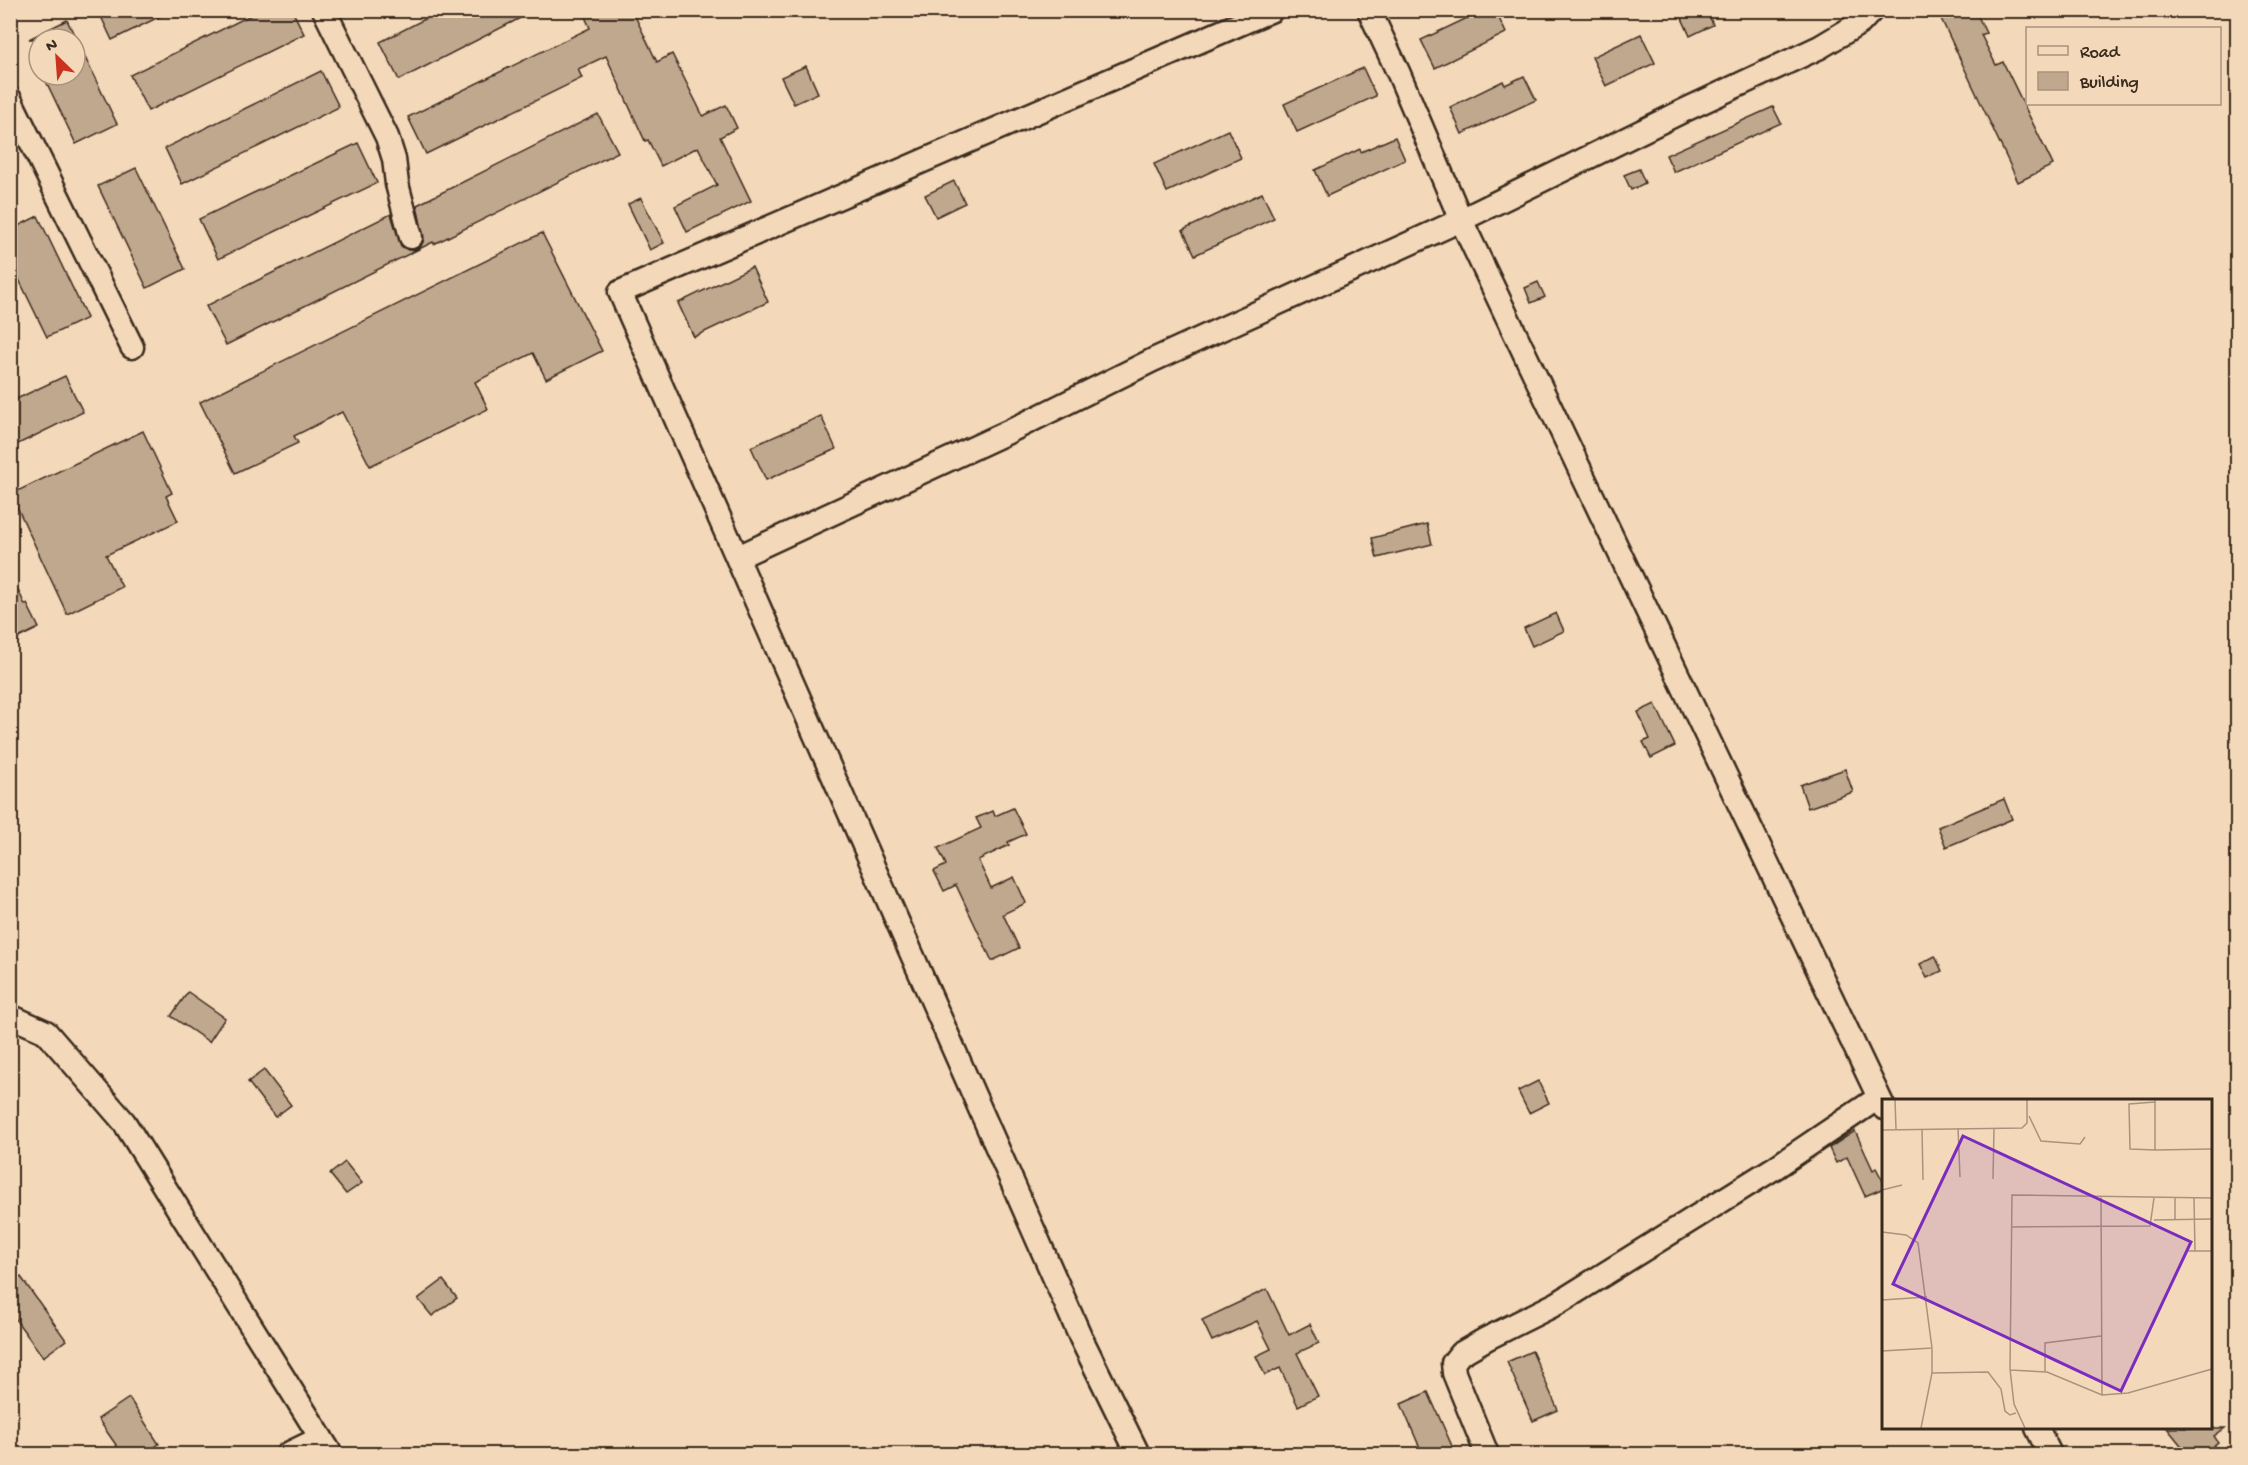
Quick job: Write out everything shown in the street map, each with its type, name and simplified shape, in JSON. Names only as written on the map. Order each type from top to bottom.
[{"type":"street","points":[[324,10],[387,137],[411,237]]},
{"type":"street","points":[[1137,1455],[1081,1338],[620,292],[1272,10]]},
{"type":"street","points":[[1370,10],[1461,220],[1881,1103],[1558,1303],[1486,1338],[1460,1354],[1453,1364],[1454,1373],[1487,1455]]},
{"type":"street","points":[[738,557],[997,437],[1153,360],[1461,220],[1685,110],[1820,47],[1860,23],[1872,10]]},
{"type":"street","points":[[10,99],[132,347]]},
{"type":"street","points":[[10,1016],[46,1032],[124,1122],[326,1446],[288,1455]]},
{"type":"street","points":[[2037,1429],[2050,1455]]},
{"type":"building","points":[[98,10],[173,10],[112,40]]},
{"type":"building","points":[[261,10],[292,10],[304,34],[148,111],[130,75]]},
{"type":"building","points":[[442,10],[536,10],[399,80],[380,42]]},
{"type":"building","points":[[582,10],[632,10],[657,62],[672,54],[703,116],[726,105],[737,128],[720,137],[751,201],[687,232],[675,206],[717,185],[698,147],[661,166],[648,140],[645,141],[606,56],[578,69],[582,78],[426,154],[408,117],[590,28]]},
{"type":"building","points":[[1484,10],[1495,10],[1506,33],[1435,68],[1421,40]]},
{"type":"building","points":[[1697,10],[1707,10],[1713,25],[1690,36],[1682,18]]},
{"type":"building","points":[[1937,10],[1975,10],[1986,33],[1981,35],[1996,65],[2003,62],[2053,165],[2018,182]]},
{"type":"building","points":[[67,20],[70,27],[53,27]]},
{"type":"building","points":[[1641,34],[1655,63],[1606,86],[1592,57]]},
{"type":"building","points":[[87,62],[117,124],[76,144],[49,87],[87,87]]},
{"type":"building","points":[[806,66],[818,93],[794,104],[781,77]]},
{"type":"building","points":[[1363,68],[1376,96],[1297,132],[1284,104]]},
{"type":"building","points":[[321,71],[339,107],[182,184],[165,148]]},
{"type":"building","points":[[1524,76],[1536,100],[1462,134],[1450,107],[1503,81],[1505,85]]},
{"type":"building","points":[[1773,107],[1781,123],[1674,172],[1666,155]]},
{"type":"building","points":[[598,114],[618,152],[226,345],[206,306],[391,214],[401,246],[408,250],[415,250],[424,240],[417,205]]},
{"type":"building","points":[[1228,130],[1241,158],[1167,192],[1154,164]]},
{"type":"building","points":[[1395,137],[1405,160],[1327,196],[1315,170],[1360,149],[1361,152]]},
{"type":"building","points":[[358,143],[377,183],[218,259],[199,219]]},
{"type":"building","points":[[136,168],[185,269],[147,288],[98,186]]},
{"type":"building","points":[[1639,169],[1645,183],[1631,190],[1624,175]]},
{"type":"building","points":[[954,181],[965,203],[936,217],[925,195]]},
{"type":"building","points":[[1262,193],[1274,218],[1195,255],[1183,230]]},
{"type":"building","points":[[641,198],[664,243],[650,250],[628,204]]},
{"type":"building","points":[[38,216],[87,318],[47,337],[10,261],[10,230]]},
{"type":"building","points":[[542,233],[602,351],[546,379],[533,353],[475,382],[488,409],[370,466],[342,412],[294,436],[298,443],[235,473],[200,402]]},
{"type":"building","points":[[752,267],[768,302],[694,337],[678,303]]},
{"type":"building","points":[[1538,282],[1545,297],[1531,303],[1525,288]]},
{"type":"building","points":[[65,376],[83,412],[10,448],[10,402]]},
{"type":"building","points":[[821,416],[836,449],[766,480],[751,447]]},
{"type":"building","points":[[143,431],[172,493],[166,496],[178,521],[106,555],[122,587],[67,614],[11,494]]},
{"type":"building","points":[[1427,524],[1432,544],[1377,558],[1372,538]]},
{"type":"building","points":[[10,572],[25,605],[27,604],[39,628],[10,642]]},
{"type":"building","points":[[1556,613],[1564,631],[1532,646],[1524,628]]},
{"type":"building","points":[[1655,704],[1675,746],[1651,758],[1643,742],[1650,739],[1638,712]]},
{"type":"building","points":[[1845,769],[1853,792],[1808,808],[1800,785]]},
{"type":"building","points":[[2004,799],[2012,819],[1946,847],[1938,827]]},
{"type":"building","points":[[1013,808],[1026,834],[978,860],[991,888],[1014,877],[1026,903],[1003,914],[1019,948],[992,961],[956,885],[944,891],[934,871],[946,865],[938,848],[981,828],[976,818],[993,811],[995,816]]},
{"type":"building","points":[[1935,956],[1942,971],[1927,978],[1920,964]]},
{"type":"building","points":[[188,992],[225,1018],[209,1042],[171,1016]]},
{"type":"building","points":[[264,1070],[291,1105],[275,1117],[248,1082]]},
{"type":"building","points":[[1538,1081],[1549,1103],[1529,1113],[1518,1091]]},
{"type":"building","points":[[1855,1131],[1873,1170],[1876,1168],[1882,1179],[1882,1189],[1865,1196],[1847,1157],[1836,1163],[1829,1148]]},
{"type":"building","points":[[345,1162],[362,1183],[346,1194],[330,1174]]},
{"type":"building","points":[[21,1277],[66,1340],[43,1357],[10,1312],[10,1284]]},
{"type":"building","points":[[443,1280],[457,1298],[432,1316],[418,1299]]},
{"type":"building","points":[[1267,1289],[1289,1335],[1310,1324],[1319,1343],[1297,1353],[1318,1396],[1298,1406],[1280,1368],[1265,1375],[1256,1356],[1271,1349],[1257,1321],[1212,1341],[1202,1320]]},
{"type":"building","points":[[1532,1351],[1558,1410],[1533,1421],[1507,1362]]},
{"type":"building","points":[[1428,1392],[1456,1455],[1423,1455],[1401,1404]]},
{"type":"building","points":[[129,1398],[159,1444],[143,1455],[123,1455],[98,1419]]},
{"type":"building","points":[[2225,1428],[2214,1436],[2218,1442],[2202,1455],[2189,1455],[2168,1429]]}]
